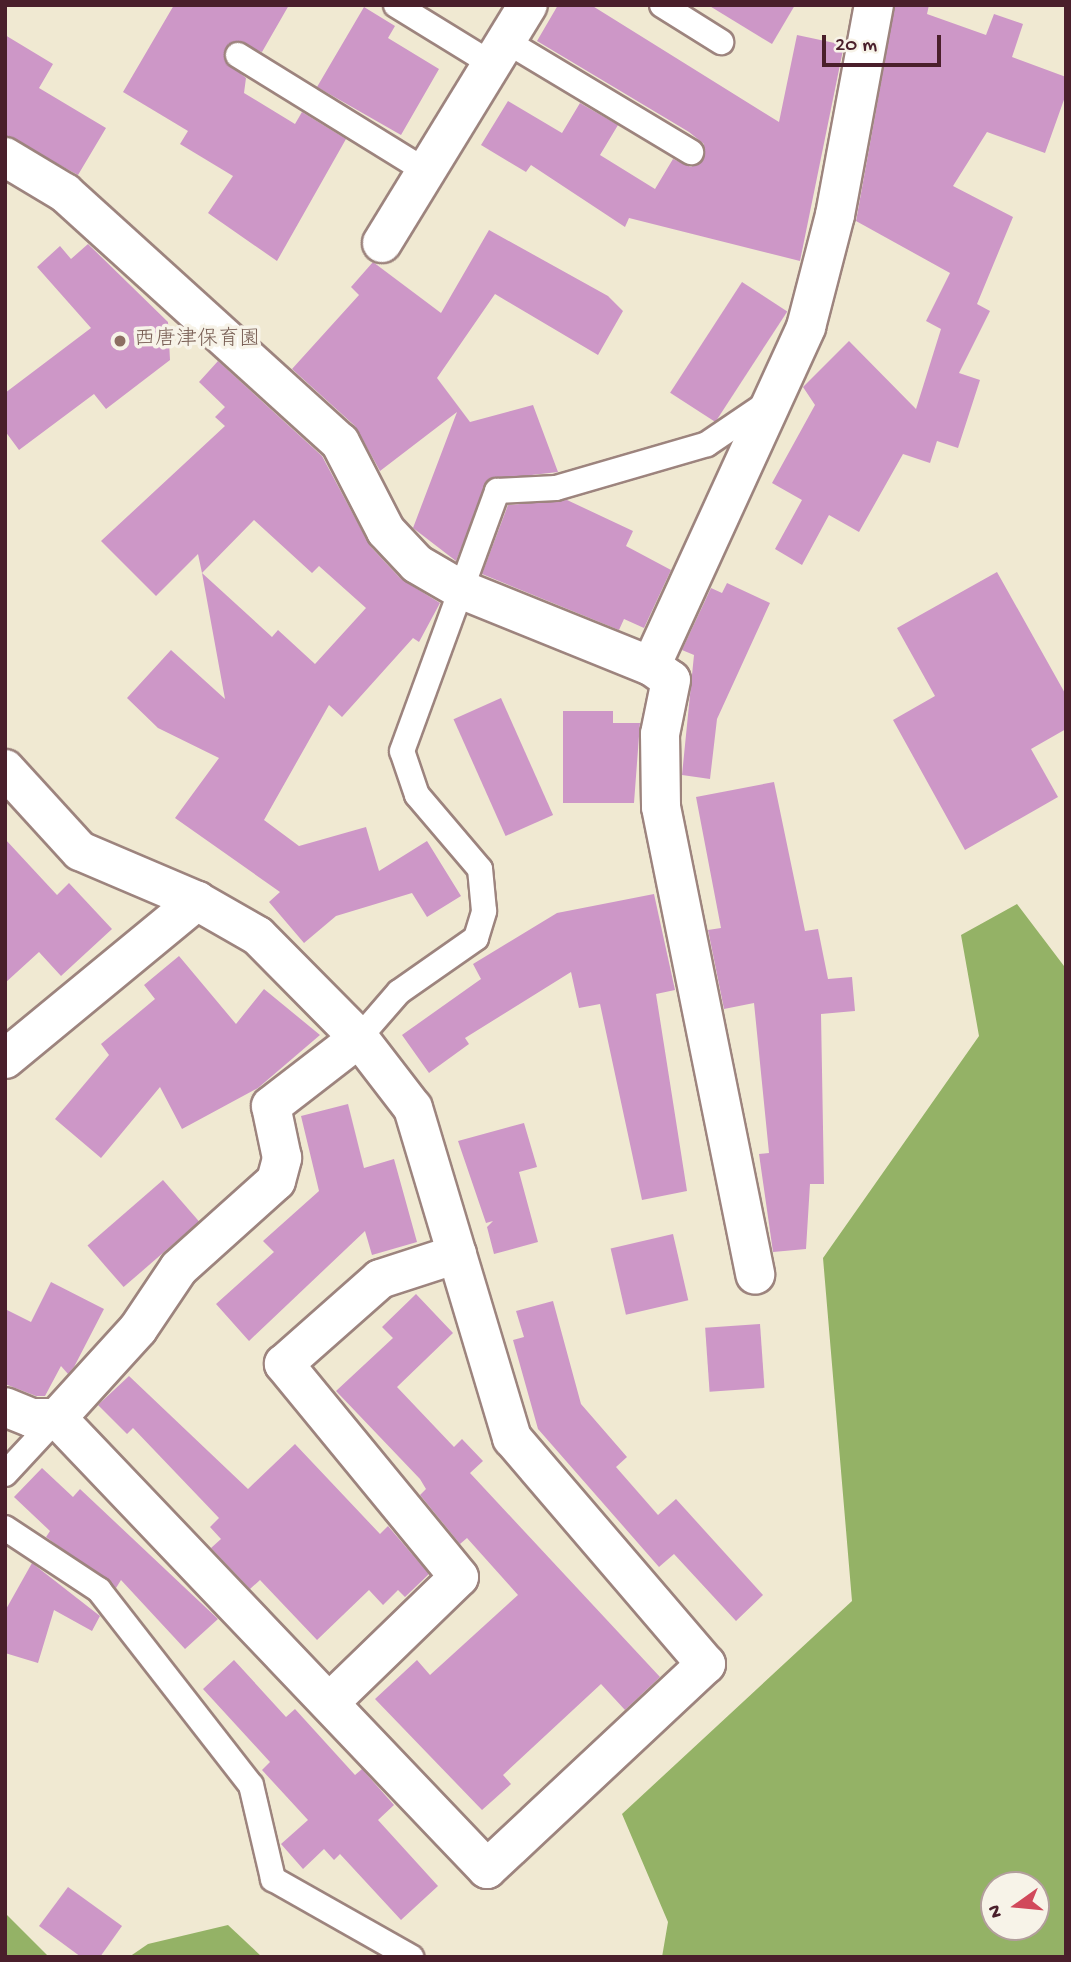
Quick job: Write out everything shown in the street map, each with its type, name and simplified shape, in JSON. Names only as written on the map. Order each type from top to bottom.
[{"type":"street","points":[[382,243],[528,5]]},
{"type":"street","points":[[651,666],[806,327],[835,215],[874,5]]},
{"type":"street","points":[[5,157],[65,193],[340,442],[386,531],[416,564],[460,589],[651,666],[671,680],[660,734],[661,807],[755,1275]]},
{"type":"street","points":[[5,769],[80,851],[197,901],[258,936],[359,1038],[413,1108],[512,1438],[706,1664],[487,1869],[331,1701],[57,1418],[32,1418],[5,1407]]},
{"type":"street","points":[[5,1059],[197,901]]},
{"type":"street","points":[[57,1418],[138,1329],[178,1268],[276,1181],[282,1158],[271,1106],[359,1038]]},
{"type":"street","points":[[331,1701],[459,1577],[284,1364],[380,1279],[457,1254]]},
{"type":"lane","points":[[396,5],[499,52],[691,152]]},
{"type":"lane","points":[[662,5],[721,42]]},
{"type":"lane","points":[[238,55],[426,171]]},
{"type":"lane","points":[[359,1038],[399,992],[476,938],[484,911],[480,869],[417,795],[402,751],[497,491],[556,488],[708,444],[775,398]]},
{"type":"lane","points":[[5,1474],[57,1418]]},
{"type":"lane","points":[[5,1528],[99,1590],[251,1785],[273,1878],[411,1957]]},
{"type":"green space","points":[[1017,904],[1064,966],[1066,1957],[662,1957],[668,1922],[622,1814],[852,1601],[823,1258],[979,1036],[961,935]]},
{"type":"green space","points":[[5,1913],[49,1957],[5,1957]]},
{"type":"green space","points":[[228,1925],[262,1957],[129,1957],[148,1944]]},
{"type":"building","points":[[174,5],[289,5],[262,52],[232,42],[225,61],[246,78],[244,93],[295,124],[302,112],[346,139],[277,261],[208,213],[233,176],[180,144],[188,131],[123,92]]},
{"type":"building","points":[[558,5],[591,5],[779,122],[797,35],[844,45],[800,261],[629,218],[625,227],[531,165],[526,172],[481,145],[508,101],[562,133],[580,103],[618,125],[600,155],[655,189],[673,159],[691,167],[704,159],[704,144],[689,132],[537,41]]},
{"type":"building","points":[[708,5],[795,5],[772,44]]},
{"type":"building","points":[[895,5],[929,5],[927,14],[986,35],[994,14],[1023,24],[1012,57],[1066,77],[1066,94],[1045,153],[987,132],[953,186],[1013,217],[977,304],[990,311],[959,373],[980,380],[958,448],[937,441],[930,463],[903,454],[859,532],[829,515],[802,565],[775,549],[802,500],[772,483],[815,405],[803,387],[849,341],[916,409],[941,329],[926,321],[950,273],[856,221]]},
{"type":"building","points":[[364,7],[395,26],[388,38],[439,69],[401,135],[317,87]]},
{"type":"building","points":[[5,35],[53,64],[39,88],[106,128],[78,175],[5,135]]},
{"type":"building","points":[[489,230],[608,296],[623,311],[598,355],[495,294],[437,378],[470,422],[533,405],[558,472],[488,480],[456,561],[413,528],[457,412],[380,471],[355,426],[292,369],[359,295],[351,287],[373,262],[441,313]]},
{"type":"building","points":[[88,244],[168,322],[170,360],[106,409],[94,394],[19,450],[5,431],[5,393],[91,328],[37,267],[60,246],[71,259]]},
{"type":"building","points":[[742,282],[787,311],[715,422],[670,393]]},
{"type":"building","points":[[218,361],[322,456],[370,546],[401,579],[440,603],[419,642],[413,638],[342,717],[329,705],[264,820],[299,846],[366,827],[379,871],[427,841],[461,896],[427,917],[412,893],[336,916],[304,943],[269,902],[280,892],[175,818],[219,758],[158,728],[127,698],[171,650],[225,699],[198,554],[156,596],[101,541],[225,426],[215,417],[225,407],[199,382]],"holes":[[[254,520],[312,573],[319,566],[366,608],[315,664],[278,630],[272,637],[202,573]]]},
{"type":"building","points":[[567,500],[633,531],[626,546],[671,570],[644,628],[624,619],[619,630],[482,574],[508,505]]},
{"type":"building","points":[[997,572],[1066,695],[1066,729],[1031,749],[1058,797],[965,850],[893,720],[935,696],[897,628]]},
{"type":"building","points":[[727,583],[770,603],[717,719],[710,779],[682,775],[694,655],[682,650],[711,588],[722,593]]},
{"type":"building","points":[[501,698],[553,815],[506,836],[453,719]]},
{"type":"building","points":[[563,711],[613,711],[613,723],[640,723],[634,803],[563,803]]},
{"type":"building","points":[[774,782],[805,931],[818,929],[828,979],[852,977],[855,1011],[821,1014],[824,1184],[810,1184],[806,1249],[773,1252],[759,1154],[769,1153],[754,1003],[724,1009],[708,930],[721,928],[696,797]]},
{"type":"building","points":[[5,839],[57,895],[69,883],[112,929],[61,976],[39,952],[5,983]]},
{"type":"building","points":[[654,894],[675,990],[656,994],[687,1191],[642,1200],[600,1004],[579,1008],[571,972],[465,1038],[469,1044],[429,1073],[402,1035],[481,979],[473,964],[557,913]]},
{"type":"building","points":[[179,956],[236,1024],[264,989],[320,1035],[258,1088],[182,1129],[160,1087],[101,1158],[55,1119],[109,1055],[101,1044],[155,999],[144,985]]},
{"type":"building","points":[[348,1104],[364,1168],[394,1159],[417,1242],[372,1255],[365,1231],[249,1341],[216,1304],[274,1252],[263,1241],[319,1191],[301,1116]]},
{"type":"building","points":[[524,1123],[537,1167],[519,1172],[538,1242],[494,1254],[487,1227],[493,1221],[486,1223],[458,1141]]},
{"type":"building","points":[[163,1180],[199,1222],[124,1287],[88,1246]]},
{"type":"building","points":[[673,1234],[688,1300],[626,1315],[611,1248]]},
{"type":"building","points":[[51,1282],[104,1309],[74,1367],[68,1374],[61,1366],[45,1396],[36,1396],[5,1384],[5,1309],[31,1322]]},
{"type":"building","points":[[416,1294],[453,1333],[397,1387],[454,1447],[462,1439],[483,1461],[470,1473],[660,1677],[625,1710],[601,1684],[503,1775],[511,1784],[482,1810],[375,1699],[417,1660],[430,1675],[518,1595],[467,1538],[460,1544],[420,1495],[426,1489],[420,1479],[336,1391],[393,1338],[382,1327]]},
{"type":"building","points":[[553,1301],[581,1404],[627,1457],[616,1467],[658,1515],[676,1499],[763,1595],[736,1621],[674,1554],[659,1567],[538,1429],[513,1340],[524,1337],[516,1311]]},
{"type":"building","points":[[760,1324],[764,1388],[710,1392],[705,1328]]},
{"type":"building","points":[[129,1376],[248,1489],[295,1444],[380,1534],[388,1526],[429,1574],[405,1597],[398,1590],[383,1605],[369,1590],[317,1640],[260,1580],[250,1589],[211,1548],[221,1539],[210,1527],[219,1518],[133,1428],[127,1434],[98,1405]]},
{"type":"building","points":[[42,1468],[73,1497],[80,1489],[218,1619],[185,1649],[121,1580],[116,1588],[46,1537],[50,1531],[14,1497]]},
{"type":"building","points":[[32,1563],[100,1616],[92,1631],[54,1610],[38,1663],[5,1653],[5,1611]]},
{"type":"building","points":[[234,1660],[286,1717],[295,1709],[355,1775],[362,1769],[394,1805],[378,1820],[438,1886],[401,1920],[340,1854],[334,1860],[324,1849],[303,1869],[281,1844],[308,1820],[262,1770],[270,1762],[203,1689]]},
{"type":"building","points":[[68,1887],[122,1926],[100,1957],[81,1957],[39,1926]]},
{"type":"place","name":"西唐津保育園","points":[[120,341]]}]
